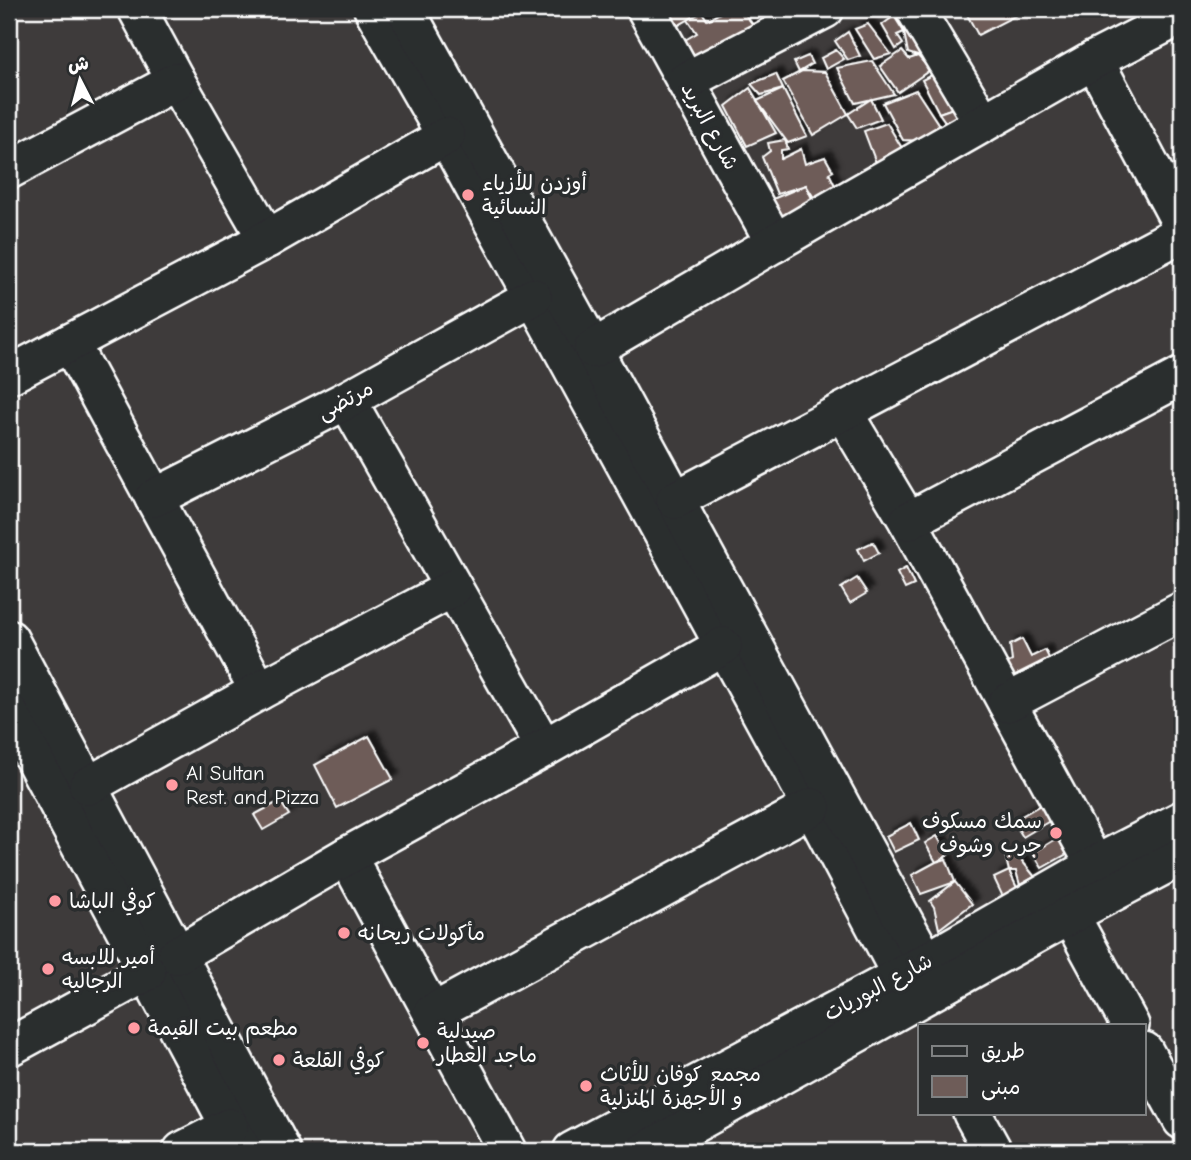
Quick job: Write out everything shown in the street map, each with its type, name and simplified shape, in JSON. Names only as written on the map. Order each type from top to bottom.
[{"type":"street","points":[[137,9],[267,239]]},
{"type":"street","points":[[373,9],[418,61],[593,349],[675,500],[916,991]]},
{"type":"street","points":[[405,9],[418,61],[446,136],[723,646],[916,991]]},
{"type":"street","name":"شارع البريد","points":[[646,9],[775,243]]},
{"type":"street","points":[[685,81],[825,9]]},
{"type":"street","points":[[915,9],[983,123]]},
{"type":"street","points":[[593,349],[1094,60],[1182,15]]},
{"type":"street","points":[[1094,60],[1182,225]]},
{"type":"street","points":[[9,170],[176,81]]},
{"type":"street","points":[[9,375],[267,239],[446,136]]},
{"type":"street","points":[[675,500],[1182,233]]},
{"type":"street","name":"مرتضى","points":[[154,498],[347,400],[533,297]]},
{"type":"street","points":[[70,343],[260,691]]},
{"type":"street","points":[[908,521],[1182,376]]},
{"type":"street","points":[[347,400],[544,748]]},
{"type":"street","points":[[843,412],[908,521],[1095,865]]},
{"type":"street","points":[[88,786],[453,588]]},
{"type":"street","points":[[1007,703],[1182,611]]},
{"type":"street","points":[[9,639],[88,786],[236,1139],[182,1151]]},
{"type":"street","points":[[9,1046],[162,963],[346,856],[723,646]]},
{"type":"street","points":[[9,712],[162,963],[282,1151]]},
{"type":"street","points":[[432,1013],[812,807]]},
{"type":"street","name":"شارع البوريات","points":[[916,991],[1095,865],[1182,820]]},
{"type":"street","points":[[346,856],[507,1151]]},
{"type":"street","name":"شارع البوريات","points":[[572,1151],[650,1135],[724,1089],[1182,856]]},
{"type":"street","points":[[1070,915],[1129,1024]]},
{"type":"street","points":[[1146,1054],[1177,1097]]},
{"type":"street","points":[[973,1114],[993,1151]]},
{"type":"building","points":[[707,9],[677,26],[669,11]]},
{"type":"building","points":[[718,9],[741,9],[759,33],[699,64],[685,40],[697,33],[688,20],[702,12],[707,20],[720,13]]},
{"type":"building","points":[[903,9],[924,58],[908,53],[904,32],[894,16]]},
{"type":"building","points":[[964,9],[1028,9],[978,35]]},
{"type":"building","points":[[894,16],[904,32],[897,35],[903,44],[896,49],[882,25]]},
{"type":"building","points":[[868,24],[891,54],[874,59],[855,29]]},
{"type":"building","points":[[848,32],[860,56],[848,60],[835,41]]},
{"type":"building","points":[[836,50],[844,59],[826,69],[821,58]]},
{"type":"building","points":[[902,51],[909,59],[918,56],[930,70],[898,92],[880,66]]},
{"type":"building","points":[[808,56],[812,64],[799,72],[794,62]]},
{"type":"building","points":[[872,61],[894,94],[855,103],[837,68]]},
{"type":"building","points":[[949,66],[959,106],[939,113],[922,80]]},
{"type":"building","points":[[802,71],[825,72],[848,114],[813,135],[783,81]]},
{"type":"building","points":[[776,74],[783,89],[761,95],[751,84]]},
{"type":"building","points":[[750,88],[776,133],[747,146],[726,106]]},
{"type":"building","points":[[783,89],[807,136],[788,143],[757,101]]},
{"type":"building","points":[[916,90],[950,142],[903,140],[883,103]]},
{"type":"building","points":[[871,99],[881,119],[857,128],[848,114]]},
{"type":"building","points":[[959,106],[978,114],[954,134],[939,113]]},
{"type":"building","points":[[887,123],[909,160],[878,168],[864,131]]},
{"type":"building","points":[[785,140],[788,149],[781,150],[781,159],[801,149],[805,164],[825,157],[833,171],[829,173],[838,192],[816,201],[806,185],[777,194],[762,157],[770,151],[768,143]]},
{"type":"building","points":[[806,185],[818,212],[786,231],[768,201]]},
{"type":"building","points":[[873,542],[879,553],[864,561],[858,549]]},
{"type":"building","points":[[906,568],[914,585],[905,589],[897,573]]},
{"type":"building","points":[[857,578],[867,593],[850,603],[841,588]]},
{"type":"building","points":[[1022,639],[1031,657],[1045,650],[1049,658],[1009,678],[1003,666],[1012,661],[1010,645]]},
{"type":"building","points":[[369,736],[393,779],[337,808],[315,765]]},
{"type":"building","points":[[280,801],[289,815],[263,830],[254,815]]},
{"type":"building","points":[[1044,803],[1053,819],[1023,837],[1013,821]]},
{"type":"building","points":[[911,823],[919,840],[894,852],[886,836]]},
{"type":"building","points":[[1063,835],[1072,851],[1042,868],[1033,853]]},
{"type":"building","points":[[937,836],[948,855],[936,862],[925,843]]},
{"type":"building","points":[[1014,851],[1035,877],[1020,885],[1016,871],[1009,871],[1005,855]]},
{"type":"building","points":[[946,859],[955,882],[921,894],[912,875]]},
{"type":"building","points":[[1009,871],[1019,892],[1004,899],[994,878]]},
{"type":"building","points":[[955,882],[972,904],[939,929],[930,901]]},
{"type":"place","name":"أوزدن للأزياء النسائية","points":[[468,195]]},
{"type":"place","name":"Al Sultan Rest. and Pizza","points":[[172,785]]},
{"type":"place","name":"سمك مسكوف جرب وشوف","points":[[1056,833]]},
{"type":"place","name":"كوفي الباشا","points":[[55,901]]},
{"type":"place","name":"مأكولات ريحانه","points":[[344,933]]},
{"type":"place","name":"أمير للابسه الرجاليه","points":[[48,969]]},
{"type":"place","name":"مطعم بيت القيمة","points":[[134,1028]]},
{"type":"place","name":"صيدلية ماجد العطار","points":[[423,1043]]},
{"type":"place","name":"كوفي القلعة","points":[[279,1060]]},
{"type":"place","name":"مجمع كوفان للأثاث و الأجهزة المنزلية","points":[[586,1086]]}]
